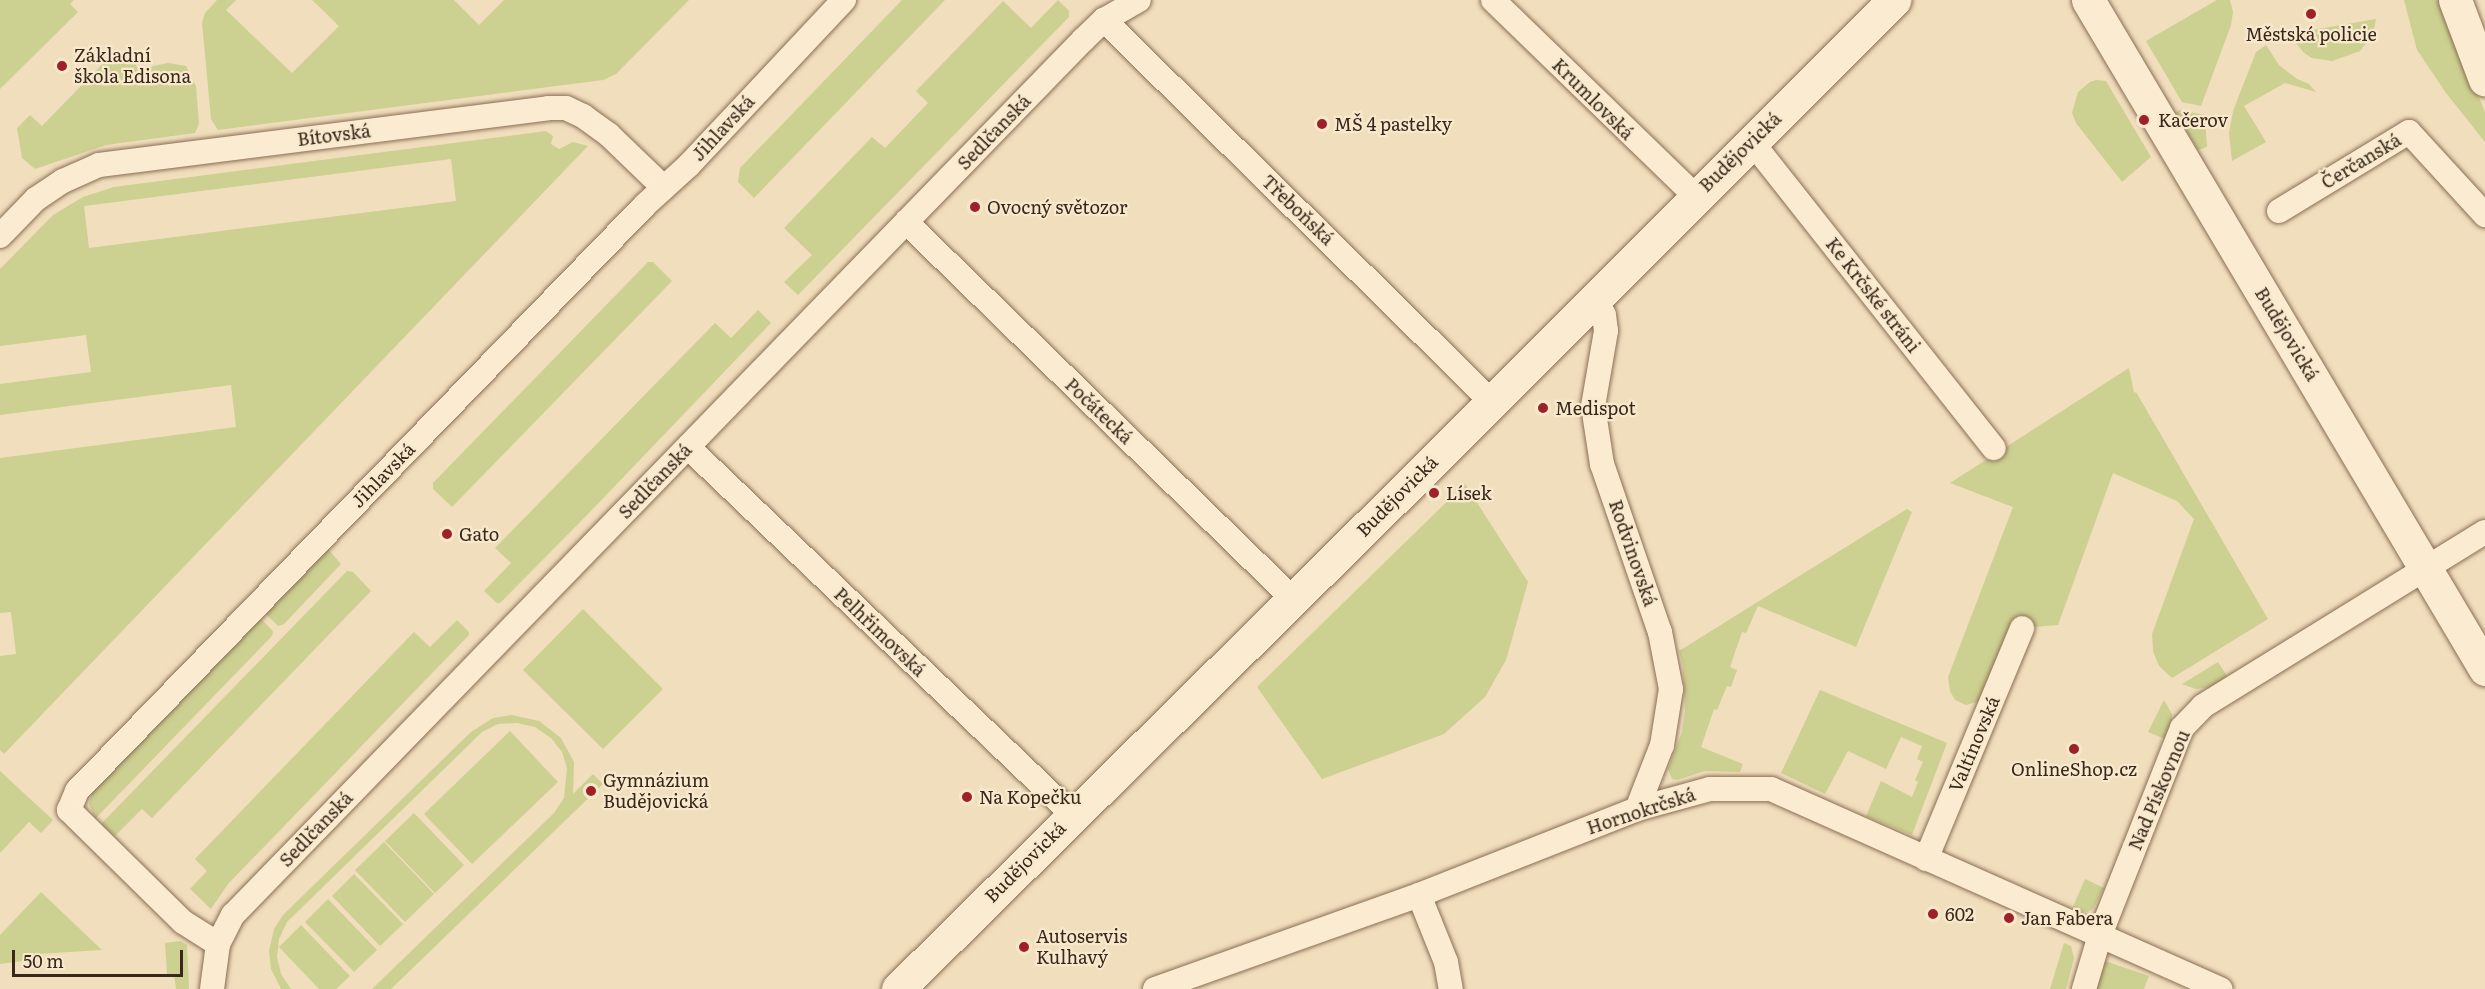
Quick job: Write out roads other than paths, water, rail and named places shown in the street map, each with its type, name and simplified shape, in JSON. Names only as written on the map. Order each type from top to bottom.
[{"type":"street","name":"Jihlavská","points":[[218,944],[183,922],[69,810],[77,791],[688,166],[844,0]]},
{"type":"street","name":"Sedlčanská","points":[[212,989],[218,944],[233,915],[1104,20],[1139,0]]},
{"type":"street","name":"Krumlovská","points":[[1492,0],[1695,196]]},
{"type":"street","name":"Budějovická","points":[[898,989],[1293,599],[1893,0]]},
{"type":"street","name":"Budějovická","points":[[2088,0],[2485,669]]},
{"type":"street","points":[[2455,0],[2485,80]]},
{"type":"street","name":"Třeboňská","points":[[1104,20],[1491,401]]},
{"type":"street","name":"Bítovská","points":[[0,236],[36,199],[63,181],[99,165],[548,108],[566,108],[583,116],[609,135],[664,188]]},
{"type":"street","name":"Čerčanská","points":[[2279,212],[2409,132],[2485,215]]},
{"type":"street","name":"Ke Krčské stráni","points":[[1752,142],[1994,448]]},
{"type":"street","name":"Počátecká","points":[[906,222],[1293,599]]},
{"type":"street","name":"Rodvinovská","points":[[1595,296],[1604,315],[1606,331],[1593,406],[1602,464],[1660,632],[1671,689],[1662,745],[1637,809]]},
{"type":"street","name":"Pelhřimovská","points":[[688,447],[1073,815]]},
{"type":"street","name":"Nad Pískovnou","points":[[2084,989],[2100,935],[2182,728],[2203,706],[2485,532]]},
{"type":"street","name":"Valtínovská","points":[[1926,859],[2022,628]]},
{"type":"street","name":"Hornokrčská","points":[[1155,989],[1182,985],[1419,896],[1637,809],[1710,789],[1771,789],[2221,989]]},
{"type":"street","points":[[1419,896],[1446,963],[1451,989]]},
{"type":"place","name":"Městská policie","points":[[2311,14]]},
{"type":"place","name":"Základní škola Edisona","points":[[62,66]]},
{"type":"place","name":"Kačerov","points":[[2144,120]]},
{"type":"place","name":"MŠ 4 pastelky","points":[[1322,124]]},
{"type":"place","name":"Ovocný světozor","points":[[975,207]]},
{"type":"place","name":"Medispot","points":[[1543,408]]},
{"type":"place","name":"Lísek","points":[[1434,493]]},
{"type":"place","name":"Gato","points":[[447,534]]},
{"type":"place","name":"OnlineShop.cz","points":[[2074,749]]},
{"type":"place","name":"Gymnázium Budějovická","points":[[591,791]]},
{"type":"place","name":"Na Kopečku","points":[[967,797]]},
{"type":"place","name":"602","points":[[1933,914]]},
{"type":"place","name":"Jan Fabera","points":[[2009,918]]},
{"type":"place","name":"Autoservis Kulhavý","points":[[1024,947]]}]
